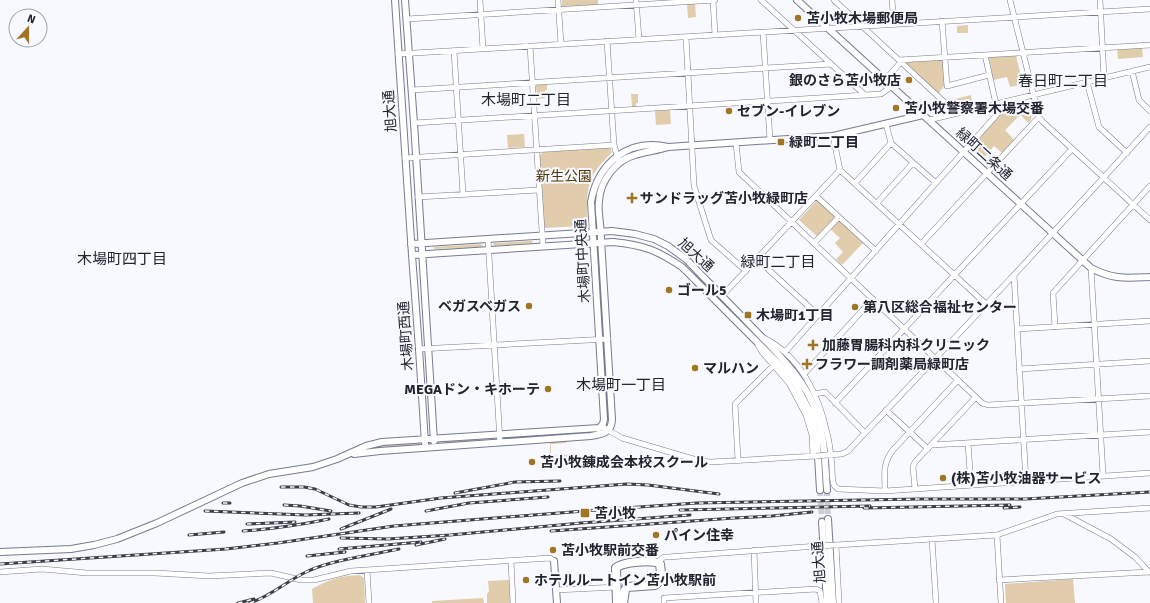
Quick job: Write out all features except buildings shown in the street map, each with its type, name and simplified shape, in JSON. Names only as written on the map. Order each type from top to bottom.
[{"type":"main road","points":[[621,589],[632,586],[655,585],[659,583],[661,579],[660,564],[658,562],[632,563],[619,565],[616,568],[623,603]]},
{"type":"main road","points":[[617,603],[621,589]]},
{"type":"street","name":"旭大通","points":[[395,0],[398,54],[405,158],[411,244],[412,255],[601,242],[634,244],[650,248],[664,255],[682,267],[794,381],[811,414],[817,439],[824,490],[822,431],[817,414],[799,378],[686,259],[668,246],[654,239],[635,234],[612,231],[411,244]]},
{"type":"street","name":"旭大通","points":[[405,0],[422,255]]},
{"type":"street","points":[[480,0],[483,49]]},
{"type":"street","points":[[558,0],[561,44]]},
{"type":"street","points":[[407,19],[558,10],[637,2],[714,0],[715,35]]},
{"type":"street","points":[[761,0],[865,95]]},
{"type":"street","name":"緑町二条通","points":[[797,0],[1091,268],[1110,277],[1150,277]]},
{"type":"street","points":[[834,0],[956,113]]},
{"type":"street","points":[[892,0],[894,24]]},
{"type":"street","points":[[1010,0],[1039,117],[1150,220]]},
{"type":"street","points":[[1100,0],[1104,78]]},
{"type":"street","points":[[637,2],[639,39]]},
{"type":"street","points":[[398,54],[1150,9]]},
{"type":"street","points":[[942,21],[947,86],[989,75]]},
{"type":"street","points":[[763,32],[770,140]]},
{"type":"street","points":[[686,36],[694,186],[711,240],[746,271]]},
{"type":"street","points":[[607,41],[614,145],[618,159]]},
{"type":"street","points":[[885,80],[900,61],[1150,45]]},
{"type":"street","points":[[530,46],[543,246]]},
{"type":"street","points":[[454,51],[463,194]]},
{"type":"street","points":[[985,55],[996,104]]},
{"type":"street","points":[[412,90],[831,64]]},
{"type":"street","points":[[929,120],[1150,67]]},
{"type":"street","points":[[1132,71],[1139,100],[1150,111]]},
{"type":"street","points":[[1087,82],[1099,127],[1127,153]]},
{"type":"street","points":[[414,123],[881,94],[892,86]]},
{"type":"street","points":[[785,352],[900,225],[1009,101]]},
{"type":"street","name":"木場町中央通","points":[[601,426],[604,419],[592,202],[594,189],[598,178],[607,166],[618,159],[658,151],[668,147],[833,136],[923,115]]},
{"type":"street","points":[[921,244],[1039,117]]},
{"type":"street","points":[[886,124],[891,143],[936,183]]},
{"type":"street","points":[[0,552],[71,549],[116,539],[144,529],[242,483],[269,474],[313,467],[366,446],[382,442],[590,429],[601,426],[622,438],[712,462],[842,454],[848,451],[935,359],[1150,127]]},
{"type":"street","points":[[833,136],[840,170],[986,304]]},
{"type":"street","points":[[736,143],[739,172],[982,403],[988,405],[1150,396]]},
{"type":"street","points":[[855,183],[891,143]]},
{"type":"street","points":[[405,158],[614,145]]},
{"type":"street","points":[[835,403],[1072,149]]},
{"type":"street","name":"木場町中央通","points":[[608,430],[611,426],[612,419],[599,200],[600,190],[618,159]]},
{"type":"street","points":[[877,203],[913,163]]},
{"type":"street","points":[[722,296],[840,170]]},
{"type":"street","points":[[1055,327],[1053,293],[1150,186]]},
{"type":"street","points":[[418,197],[539,190]]},
{"type":"street","points":[[816,196],[876,251]]},
{"type":"street","points":[[814,243],[839,217]]},
{"type":"street","points":[[488,239],[500,442]]},
{"type":"street","name":"木場町西通","points":[[412,255],[425,449]]},
{"type":"street","name":"木場町西通","points":[[422,255],[434,447]]},
{"type":"street","points":[[757,259],[818,316]]},
{"type":"street","points":[[1091,268],[1103,476]]},
{"type":"street","points":[[1014,275],[1026,482]]},
{"type":"street","points":[[804,374],[873,299]]},
{"type":"street","points":[[1017,329],[1150,321]]},
{"type":"street","points":[[761,337],[772,342],[785,352],[804,374],[815,394],[827,433],[833,484],[838,489],[885,491],[1150,473]]},
{"type":"street","points":[[419,349],[608,339]]},
{"type":"street","points":[[756,342],[762,352],[789,383],[806,415],[812,435],[815,456]]},
{"type":"street","points":[[1019,369],[1150,361]]},
{"type":"street","points":[[738,460],[735,404],[774,365]]},
{"type":"street","points":[[885,491],[884,470],[886,460],[958,380]]},
{"type":"street","points":[[815,394],[825,392],[865,433]]},
{"type":"street","points":[[915,489],[913,466],[976,397]]},
{"type":"street","points":[[886,410],[910,432],[930,447],[968,443],[1150,432]]},
{"type":"street","points":[[344,456],[434,447],[598,435],[605,433],[608,430]]},
{"type":"street","points":[[968,443],[971,485]]},
{"type":"street","points":[[658,562],[664,557],[668,556],[997,535],[1051,516],[1150,508]]},
{"type":"street","points":[[1063,514],[1111,539],[1135,557],[1149,573]]},
{"type":"street","name":"旭大通","points":[[827,603],[825,520],[834,603]]},
{"type":"street","points":[[997,535],[1001,603]]},
{"type":"street","points":[[932,539],[936,603]]},
{"type":"street","points":[[836,545],[839,603]]},
{"type":"street","points":[[754,550],[756,603]]},
{"type":"street","points":[[0,572],[42,569],[87,573],[155,573],[209,576],[271,573],[301,580],[314,580],[351,571],[550,558],[554,561],[557,603]]},
{"type":"street","points":[[511,561],[513,603]]},
{"type":"street","points":[[367,570],[369,603]]},
{"type":"street","points":[[999,580],[1149,573]]},
{"type":"street","points":[[556,590],[621,589]]},
{"type":"street","points":[[664,603],[664,598],[816,590],[820,591],[822,603]]},
{"type":"green space","points":[[562,0],[598,0],[598,5],[562,7]]},
{"type":"green space","points":[[695,3],[696,17],[688,18],[687,4]]},
{"type":"green space","points":[[968,25],[968,33],[957,33],[957,26]]},
{"type":"green space","points":[[1142,47],[1143,57],[1118,59],[1117,48]]},
{"type":"green space","points":[[1016,56],[1023,84],[1010,87],[1007,77],[993,80],[989,57]]},
{"type":"green space","points":[[944,59],[945,85],[938,94],[906,64],[907,61]]},
{"type":"green space","points":[[536,85],[547,85],[547,90],[545,90],[545,98],[537,99]]},
{"type":"green space","points":[[631,94],[638,94],[638,103],[636,103],[636,107],[632,107]]},
{"type":"green space","points":[[971,95],[973,106],[958,110],[947,101]]},
{"type":"green space","points":[[1025,100],[1027,101],[1031,112],[1029,123],[1020,115],[1005,130],[1014,140],[1002,153],[994,146],[984,158],[971,146],[1009,104]]},
{"type":"green space","points":[[670,110],[671,124],[656,125],[655,111]]},
{"type":"green space","points":[[524,134],[525,147],[508,148],[507,135]]},
{"type":"green space","name":"新生公園","points":[[611,149],[612,152],[599,167],[590,181],[587,201],[587,222],[584,226],[542,228],[538,157],[543,152]]},
{"type":"green space","points":[[817,200],[836,217],[818,237],[799,220]]},
{"type":"green space","points":[[839,220],[863,243],[842,265],[836,259],[843,252],[835,243],[840,238],[830,229]]},
{"type":"green space","points":[[532,241],[532,243],[495,246],[493,244],[494,243]]},
{"type":"green space","points":[[481,244],[483,246],[481,247],[434,249],[434,247]]},
{"type":"green space","points":[[598,255],[600,255],[604,328],[602,328]]},
{"type":"green space","points":[[603,348],[605,348],[608,417],[607,417]]},
{"type":"green space","points":[[589,433],[513,439],[513,437]]},
{"type":"green space","points":[[494,437],[494,440],[444,443],[443,441]]},
{"type":"green space","points":[[554,440],[568,440],[566,443],[551,444],[551,456],[569,455],[568,461],[554,463],[550,459],[550,442]]},
{"type":"green space","points":[[420,443],[420,445],[364,449],[381,445]]},
{"type":"green space","points":[[360,575],[364,578],[365,603],[313,603],[312,589],[335,579],[346,576]]},
{"type":"green space","points":[[1073,579],[1075,603],[1006,603],[1005,584]]},
{"type":"green space","points":[[509,580],[510,603],[487,603],[487,594],[489,591],[488,581]]},
{"type":"green space","points":[[483,598],[484,603],[432,603],[432,601]]},
{"type":"tunnel","points":[[820,490],[822,522]]},
{"type":"tunnel","points":[[827,490],[828,519]]},
{"type":"railway","points":[[455,493],[515,482],[560,481]]},
{"type":"railway","points":[[281,487],[304,487],[315,489],[349,505],[361,507],[376,507],[441,498],[627,484],[648,485],[719,494]]},
{"type":"railway","points":[[0,564],[226,549],[394,526],[697,503],[919,499],[1025,499],[1150,492]]},
{"type":"railway","points":[[426,511],[469,503],[548,497]]},
{"type":"railway","points":[[223,503],[230,503]]},
{"type":"railway","points":[[284,505],[331,511]]},
{"type":"railway","points":[[864,508],[1010,505]]},
{"type":"railway","points":[[680,510],[870,506]]},
{"type":"railway","points":[[1004,508],[1020,507]]},
{"type":"railway","points":[[341,529],[391,509]]},
{"type":"railway","points":[[205,511],[306,515],[359,513]]},
{"type":"railway","points":[[551,531],[812,512]]},
{"type":"railway","points":[[341,538],[388,539],[450,535],[690,515]]},
{"type":"railway","points":[[243,531],[329,519]]},
{"type":"railway","points":[[247,524],[295,522]]},
{"type":"railway","points":[[189,535],[224,532]]},
{"type":"railway","points":[[416,545],[445,539]]},
{"type":"railway","points":[[339,549],[421,542]]},
{"type":"railway","points":[[250,603],[258,600],[306,572],[327,564],[399,549]]},
{"type":"railway","points":[[307,556],[345,552]]},
{"type":"railway","points":[[238,603],[254,599]]},
{"type":"place","name":"苫小牧木場郵便局","points":[[798,18]]},
{"type":"place","name":"銀のさら苫小牧店","points":[[909,80]]},
{"type":"place","name":"苫小牧警察署木場交番","points":[[896,108]]},
{"type":"place","name":"セブン-イレブン","points":[[729,111]]},
{"type":"place","name":"緑町二丁目","points":[[781,142]]},
{"type":"place","name":"サンドラッグ苫小牧緑町店","points":[[632,198]]},
{"type":"place","name":"ゴール5","points":[[669,290]]},
{"type":"place","name":"ベガスベガス","points":[[529,306]]},
{"type":"place","name":"第八区総合福祉センター","points":[[855,307]]},
{"type":"place","name":"木場町1丁目","points":[[748,315]]},
{"type":"place","name":"加藤胃腸科内科クリニック","points":[[813,345]]},
{"type":"place","name":"フラワー調剤薬局緑町店","points":[[807,364]]},
{"type":"place","name":"マルハン","points":[[695,368]]},
{"type":"place","name":"MEGAドン・キホーテ","points":[[548,389]]},
{"type":"place","name":"苫小牧錬成会本校スクール","points":[[532,462]]},
{"type":"place","name":"(株)苫小牧油器サービス","points":[[943,478]]},
{"type":"place","name":"苫小牧","points":[[585,513]]},
{"type":"place","name":"パイン住幸","points":[[656,535]]},
{"type":"place","name":"苫小牧駅前交番","points":[[553,550]]},
{"type":"place","name":"ホテルルートイン苫小牧駅前","points":[[526,580]]},
{"type":"district","name":"春日町二丁目","points":[[1063,81]]},
{"type":"district","name":"木場町二丁目","points":[[526,100]]},
{"type":"district","name":"木場町四丁目","points":[[122,259]]},
{"type":"district","name":"緑町二丁目","points":[[778,262]]},
{"type":"district","name":"木場町一丁目","points":[[621,385]]}]
